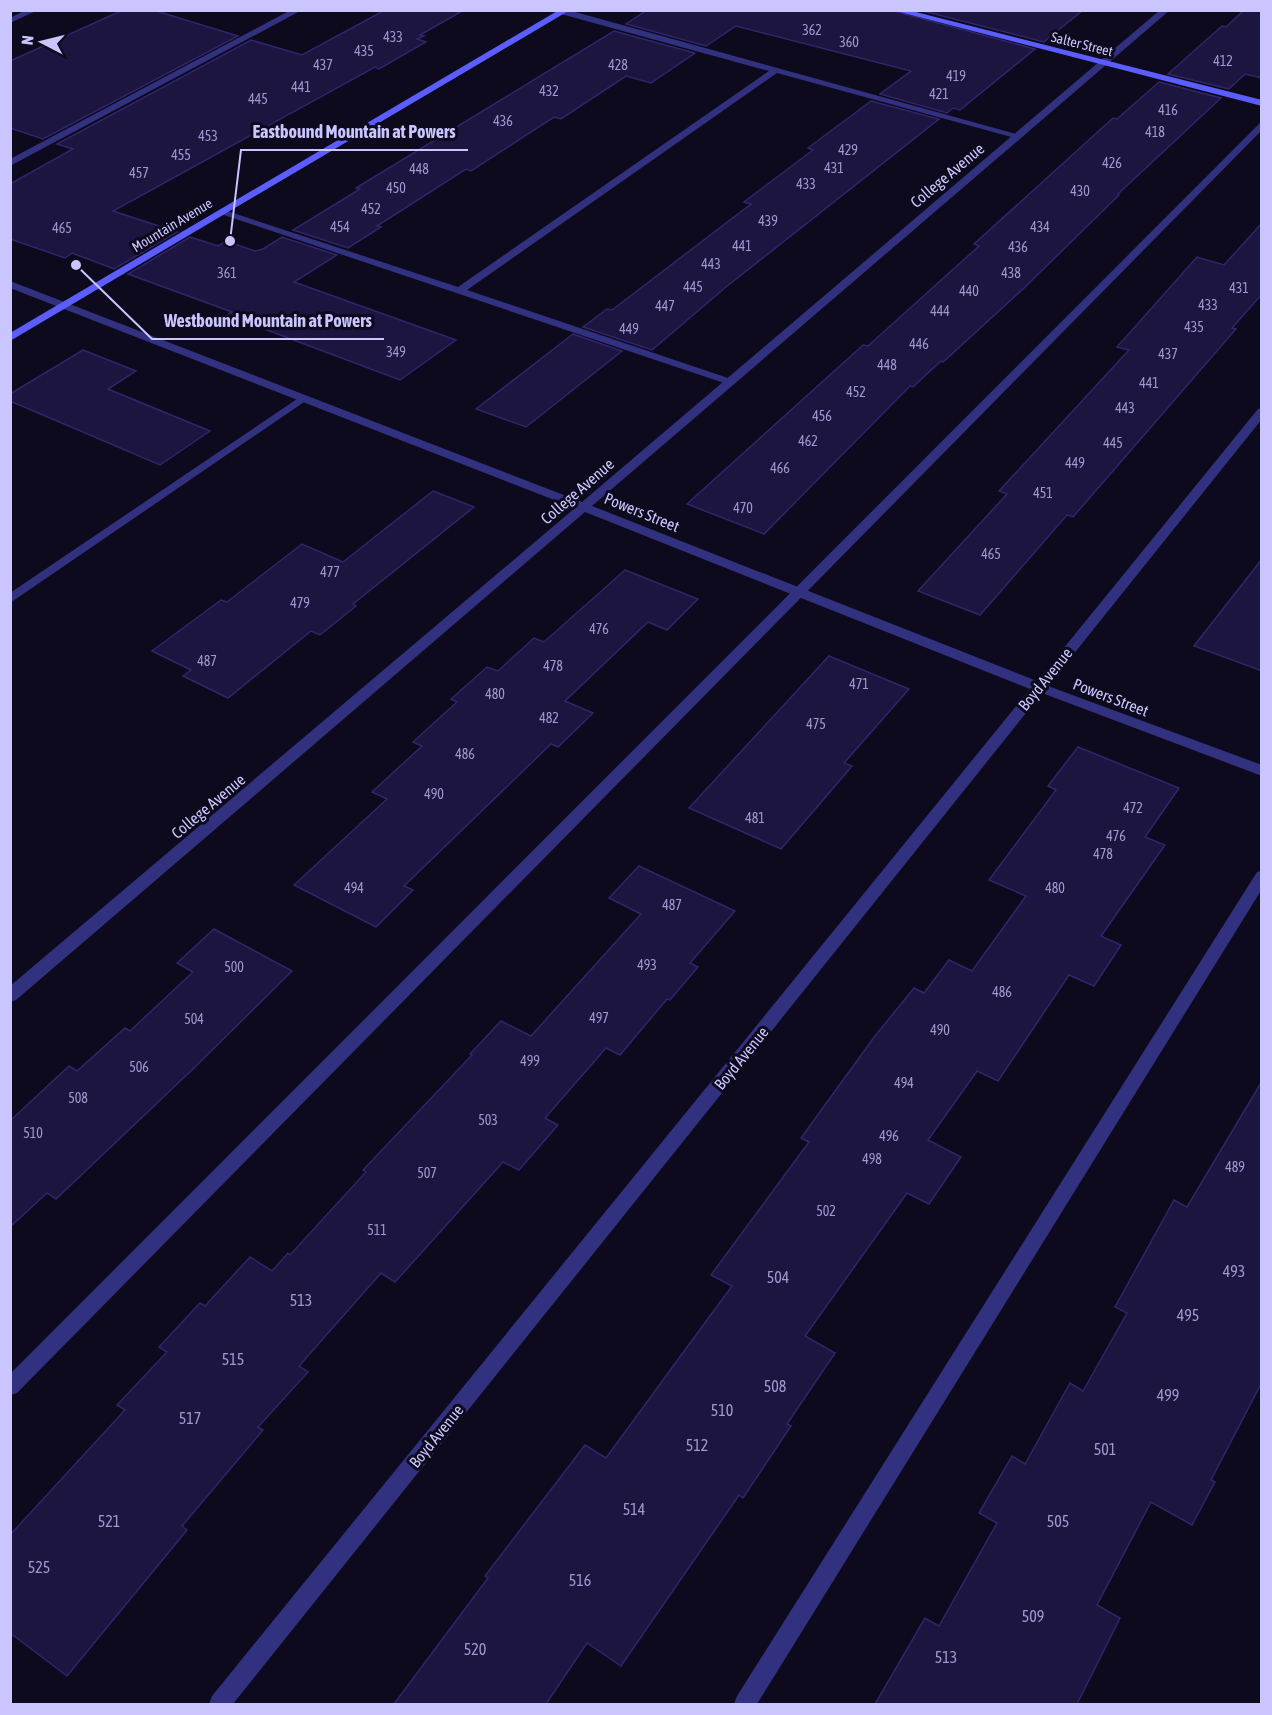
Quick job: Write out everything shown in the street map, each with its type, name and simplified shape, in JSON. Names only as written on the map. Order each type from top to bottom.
[{"type":"main road","name":"Salter Street","points":[[896,10],[1262,103]]},
{"type":"main road","name":"Mountain Avenue","points":[[10,338],[565,11]]},
{"type":"street","points":[[10,21],[34,10]]},
{"type":"street","points":[[10,163],[298,10]]},
{"type":"street","name":"College Avenue","points":[[10,996],[1166,10]]},
{"type":"street","points":[[565,11],[1018,136]]},
{"type":"street","points":[[459,291],[776,70]]},
{"type":"street","points":[[10,1387],[1262,124]]},
{"type":"street","points":[[223,213],[730,382]]},
{"type":"street","name":"Powers Street","points":[[10,284],[1039,687],[1262,771]]},
{"type":"street","points":[[10,599],[303,398]]},
{"type":"street","name":"Boyd Avenue","points":[[220,1704],[1262,411]]},
{"type":"street","points":[[745,1704],[1262,876]]},
{"type":"building","points":[[123,10],[153,10],[238,36],[43,139],[10,128],[10,61]]},
{"type":"building","points":[[385,10],[464,10],[420,35],[424,36],[417,39],[426,42],[379,69],[375,67],[113,211],[177,232],[114,269],[72,253],[65,258],[10,239],[10,184],[73,149],[57,144],[251,40],[302,55]]},
{"type":"building","points":[[647,10],[890,10],[1035,49],[960,110],[953,108],[947,113],[880,94],[911,71],[736,26],[706,46],[626,24]]},
{"type":"building","points":[[919,10],[1083,10],[1044,42]]},
{"type":"building","points":[[1244,10],[1262,10],[1262,78],[1245,74],[1229,89],[1168,74],[1222,26],[1226,27]]},
{"type":"building","points":[[614,31],[695,53],[651,83],[626,76],[561,119],[554,117],[471,171],[466,169],[377,226],[381,227],[348,248],[293,230],[360,189],[356,188]]},
{"type":"building","points":[[1159,82],[1221,98],[1118,194],[1023,289],[943,362],[941,361],[913,387],[910,386],[764,534],[687,504],[863,345],[868,346],[979,246],[974,244],[1113,118],[1117,119]]},
{"type":"building","points":[[871,101],[939,119],[726,287],[652,350],[583,327],[607,309],[612,310],[751,204],[744,202],[813,150],[808,148]]},
{"type":"building","points":[[1262,223],[1262,294],[1232,328],[1236,329],[1073,517],[1067,515],[980,615],[918,591],[1007,494],[999,491],[1129,350],[1117,347],[1197,257],[1224,265]]},
{"type":"building","points":[[190,237],[218,246],[226,241],[255,251],[263,249],[282,237],[337,255],[294,282],[456,340],[400,380],[227,315],[232,312],[128,274]]},
{"type":"building","points":[[573,334],[622,351],[526,427],[476,409]]},
{"type":"building","points":[[83,350],[136,371],[108,389],[210,431],[160,465],[10,401],[10,394]]},
{"type":"building","points":[[433,491],[474,507],[353,604],[356,606],[320,635],[311,631],[228,698],[183,676],[191,670],[152,651],[221,600],[227,602],[302,544],[343,562]]},
{"type":"building","points":[[1262,559],[1262,671],[1194,646]]},
{"type":"building","points":[[625,570],[698,599],[667,630],[648,622],[565,701],[593,713],[558,747],[551,744],[404,886],[413,890],[376,927],[294,885],[387,799],[372,792],[422,746],[413,742],[457,702],[451,699],[487,667],[498,671],[534,638],[544,642]]},
{"type":"building","points":[[829,656],[909,689],[844,763],[852,766],[781,849],[689,808]]},
{"type":"building","points":[[1078,747],[1179,788],[1145,837],[1165,845],[1101,936],[1121,945],[1094,986],[1069,975],[998,1081],[977,1071],[928,1140],[961,1157],[929,1204],[907,1193],[805,1336],[835,1353],[787,1424],[791,1426],[743,1498],[739,1495],[621,1666],[587,1643],[546,1704],[394,1704],[488,1578],[485,1576],[585,1445],[606,1458],[732,1286],[711,1275],[809,1142],[801,1138],[875,1036],[914,988],[924,993],[949,960],[972,971],[1026,896],[989,880],[1056,790],[1048,786]]},
{"type":"building","points":[[639,866],[735,911],[690,963],[698,967],[670,1000],[667,999],[620,1055],[606,1048],[545,1118],[558,1125],[519,1170],[503,1162],[395,1282],[381,1273],[299,1366],[308,1372],[258,1427],[263,1430],[182,1526],[187,1530],[67,1676],[10,1633],[10,1535],[125,1410],[117,1405],[167,1352],[159,1347],[200,1303],[205,1306],[250,1257],[272,1271],[288,1253],[290,1255],[366,1172],[363,1170],[472,1055],[470,1054],[501,1021],[531,1036],[641,914],[609,898]]},
{"type":"building","points":[[214,929],[292,971],[56,1199],[47,1193],[10,1227],[11,1120],[69,1066],[77,1071],[125,1028],[130,1031],[193,972],[177,963]]},
{"type":"building","points":[[1262,1081],[1262,1382],[1211,1480],[1215,1482],[1192,1525],[1151,1502],[1097,1605],[1120,1618],[1077,1704],[875,1704],[925,1618],[939,1626],[997,1523],[979,1513],[1012,1456],[1025,1464],[1070,1383],[1083,1391],[1127,1313],[1115,1307],[1174,1200],[1187,1207]]},
{"type":"place","name":"Eastbound Mountain at Powers","points":[[230,241]]},
{"type":"place","name":"Westbound Mountain at Powers","points":[[76,265]]}]
